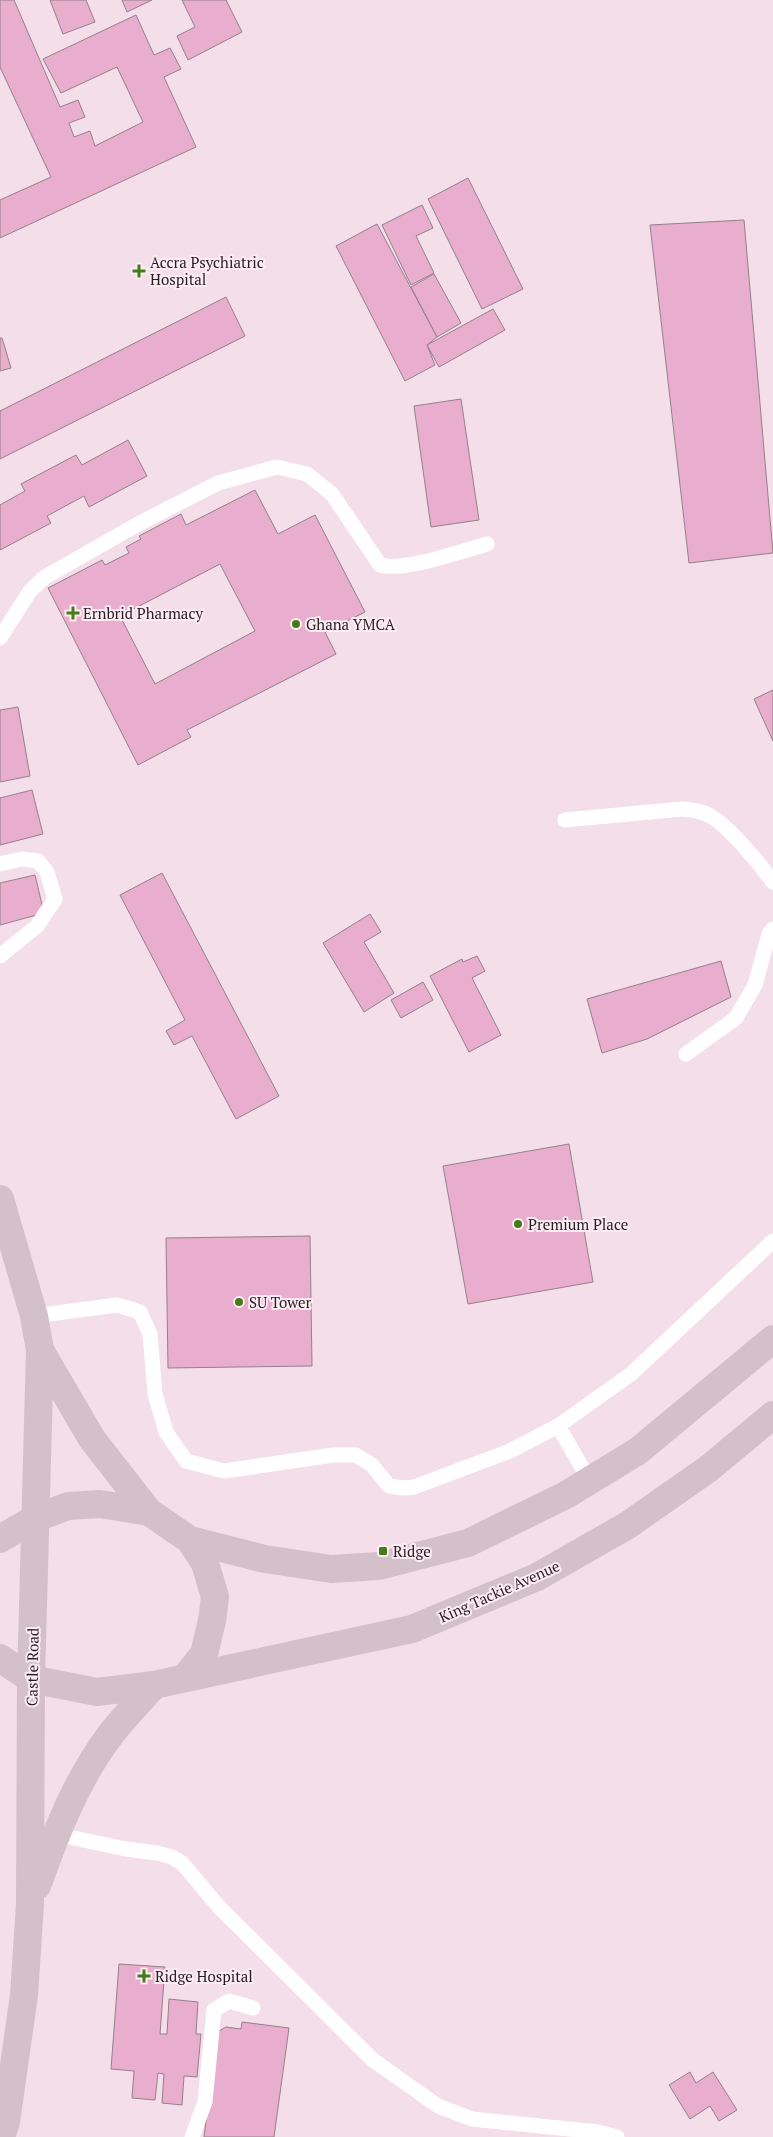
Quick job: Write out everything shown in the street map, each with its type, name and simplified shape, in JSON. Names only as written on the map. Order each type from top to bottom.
[{"type":"main road","name":"Castle Road","points":[[0,1199],[34,1316],[40,1350],[31,1679],[30,1904],[24,1995],[6,2122],[1,2137]]},
{"type":"main road","points":[[40,1350],[92,1440],[149,1512],[190,1540],[265,1559],[331,1569],[379,1566],[468,1543],[566,1495],[638,1451],[773,1339]]},
{"type":"main road","name":"King Tackie Avenue","points":[[31,1679],[97,1692],[154,1685],[412,1629],[537,1577],[628,1525],[708,1468],[773,1415]]},
{"type":"main road","points":[[0,1539],[36,1518],[68,1506],[100,1504],[149,1512]]},
{"type":"main road","points":[[185,1678],[204,1654],[212,1621],[215,1597],[205,1563],[190,1540]]},
{"type":"main road","points":[[0,1658],[31,1679]]},
{"type":"main road","points":[[30,1904],[68,1804],[83,1777],[111,1734],[154,1685]]},
{"type":"lane","points":[[0,638],[30,591],[45,577],[140,523],[218,483],[277,468],[307,474],[332,494],[380,566],[408,565],[487,544]]},
{"type":"lane","points":[[565,820],[682,809],[699,811],[712,817],[730,832],[773,882]]},
{"type":"lane","points":[[0,864],[22,859],[38,861],[47,872],[55,899],[37,926],[0,956]]},
{"type":"lane","points":[[686,1054],[736,1018],[755,985],[768,934],[773,929]]},
{"type":"lane","points":[[34,1316],[117,1304],[140,1312],[150,1334],[155,1394],[166,1432],[186,1461],[224,1471],[333,1455],[356,1455],[372,1465],[389,1486],[414,1487],[510,1451],[558,1426],[631,1374],[773,1241]]},
{"type":"lane","points":[[558,1426],[590,1480]]},
{"type":"lane","points":[[56,1834],[157,1853],[172,1857],[182,1863],[220,1908],[374,2060],[438,2106],[472,2119],[598,2132],[617,2137]]},
{"type":"lane","points":[[192,2137],[205,2102],[214,2010],[229,2001],[253,2008]]},
{"type":"building","points":[[0,0],[14,0],[60,107],[78,100],[85,117],[69,123],[74,137],[90,131],[95,146],[143,122],[117,67],[61,93],[43,59],[136,15],[154,55],[170,48],[181,69],[164,77],[196,147],[0,238],[0,200],[51,177],[0,67]]},
{"type":"building","points":[[50,0],[86,0],[95,22],[63,34]]},
{"type":"building","points":[[122,0],[152,0],[127,12]]},
{"type":"building","points":[[182,0],[226,0],[242,32],[188,60],[177,36],[195,27]]},
{"type":"building","points":[[468,178],[523,289],[482,309],[428,199]]},
{"type":"building","points":[[422,205],[433,228],[416,236],[434,273],[411,285],[382,225]]},
{"type":"building","points":[[744,220],[773,553],[689,563],[650,225]]},
{"type":"building","points":[[377,224],[437,337],[427,345],[435,365],[405,381],[336,246]]},
{"type":"building","points":[[434,274],[461,323],[437,337],[411,287]]},
{"type":"building","points":[[226,297],[245,336],[0,459],[0,411]]},
{"type":"building","points":[[493,309],[505,330],[439,367],[427,345]]},
{"type":"building","points":[[0,338],[2,338],[11,368],[0,371]]},
{"type":"building","points":[[461,399],[479,520],[431,527],[414,406]]},
{"type":"building","points":[[128,440],[147,476],[89,507],[84,496],[47,516],[51,523],[0,550],[0,505],[25,491],[21,484],[76,455],[82,465]]},
{"type":"building","name":"Ghana YMCA","points":[[255,490],[278,534],[315,515],[365,612],[325,632],[336,654],[187,730],[191,737],[138,765],[48,588],[102,560],[105,565],[129,553],[126,547],[141,539],[139,536],[181,514],[186,525]],"holes":[[[220,564],[255,631],[155,684],[120,616]]]},
{"type":"building","points":[[773,690],[773,741],[754,699]]},
{"type":"building","points":[[18,707],[30,776],[0,782],[0,710]]},
{"type":"building","points":[[32,790],[43,834],[0,845],[0,798]]},
{"type":"building","points":[[162,873],[279,1096],[236,1119],[192,1036],[174,1045],[166,1031],[185,1020],[120,895]]},
{"type":"building","points":[[35,875],[44,913],[0,925],[0,883]]},
{"type":"building","points":[[370,914],[381,932],[364,942],[394,993],[364,1012],[323,943]]},
{"type":"building","points":[[477,956],[485,971],[472,978],[501,1035],[469,1052],[430,976],[462,959],[463,962]]},
{"type":"building","points":[[721,961],[731,997],[647,1039],[602,1053],[587,999]]},
{"type":"building","points":[[423,982],[433,1000],[401,1018],[391,1000]]},
{"type":"building","name":"Premium Place","points":[[569,1144],[593,1282],[468,1304],[443,1166]]},
{"type":"building","name":"SU Tower","points":[[310,1236],[312,1366],[168,1368],[166,1238]]},
{"type":"building","points":[[119,1964],[165,1967],[160,2034],[167,2034],[169,1999],[198,2002],[196,2034],[201,2034],[197,2077],[184,2076],[182,2105],[162,2103],[164,2074],[158,2073],[155,2100],[132,2098],[134,2071],[111,2069]]},
{"type":"building","points":[[242,2022],[289,2028],[274,2137],[204,2137],[216,2039],[219,2031],[226,2027],[241,2029]]},
{"type":"building","points":[[690,2072],[696,2083],[713,2072],[737,2110],[719,2121],[710,2106],[690,2119],[669,2085]]},
{"type":"place","name":"Accra Psychiatric Hospital","points":[[139,271]]},
{"type":"place","name":"Ernbrid Pharmacy","points":[[73,613]]},
{"type":"place","name":"Ghana YMCA","points":[[296,624]]},
{"type":"place","name":"Premium Place","points":[[518,1224]]},
{"type":"place","name":"SU Tower","points":[[239,1302]]},
{"type":"place","name":"Ridge","points":[[383,1551]]},
{"type":"place","name":"Ridge Hospital","points":[[144,1976]]}]
